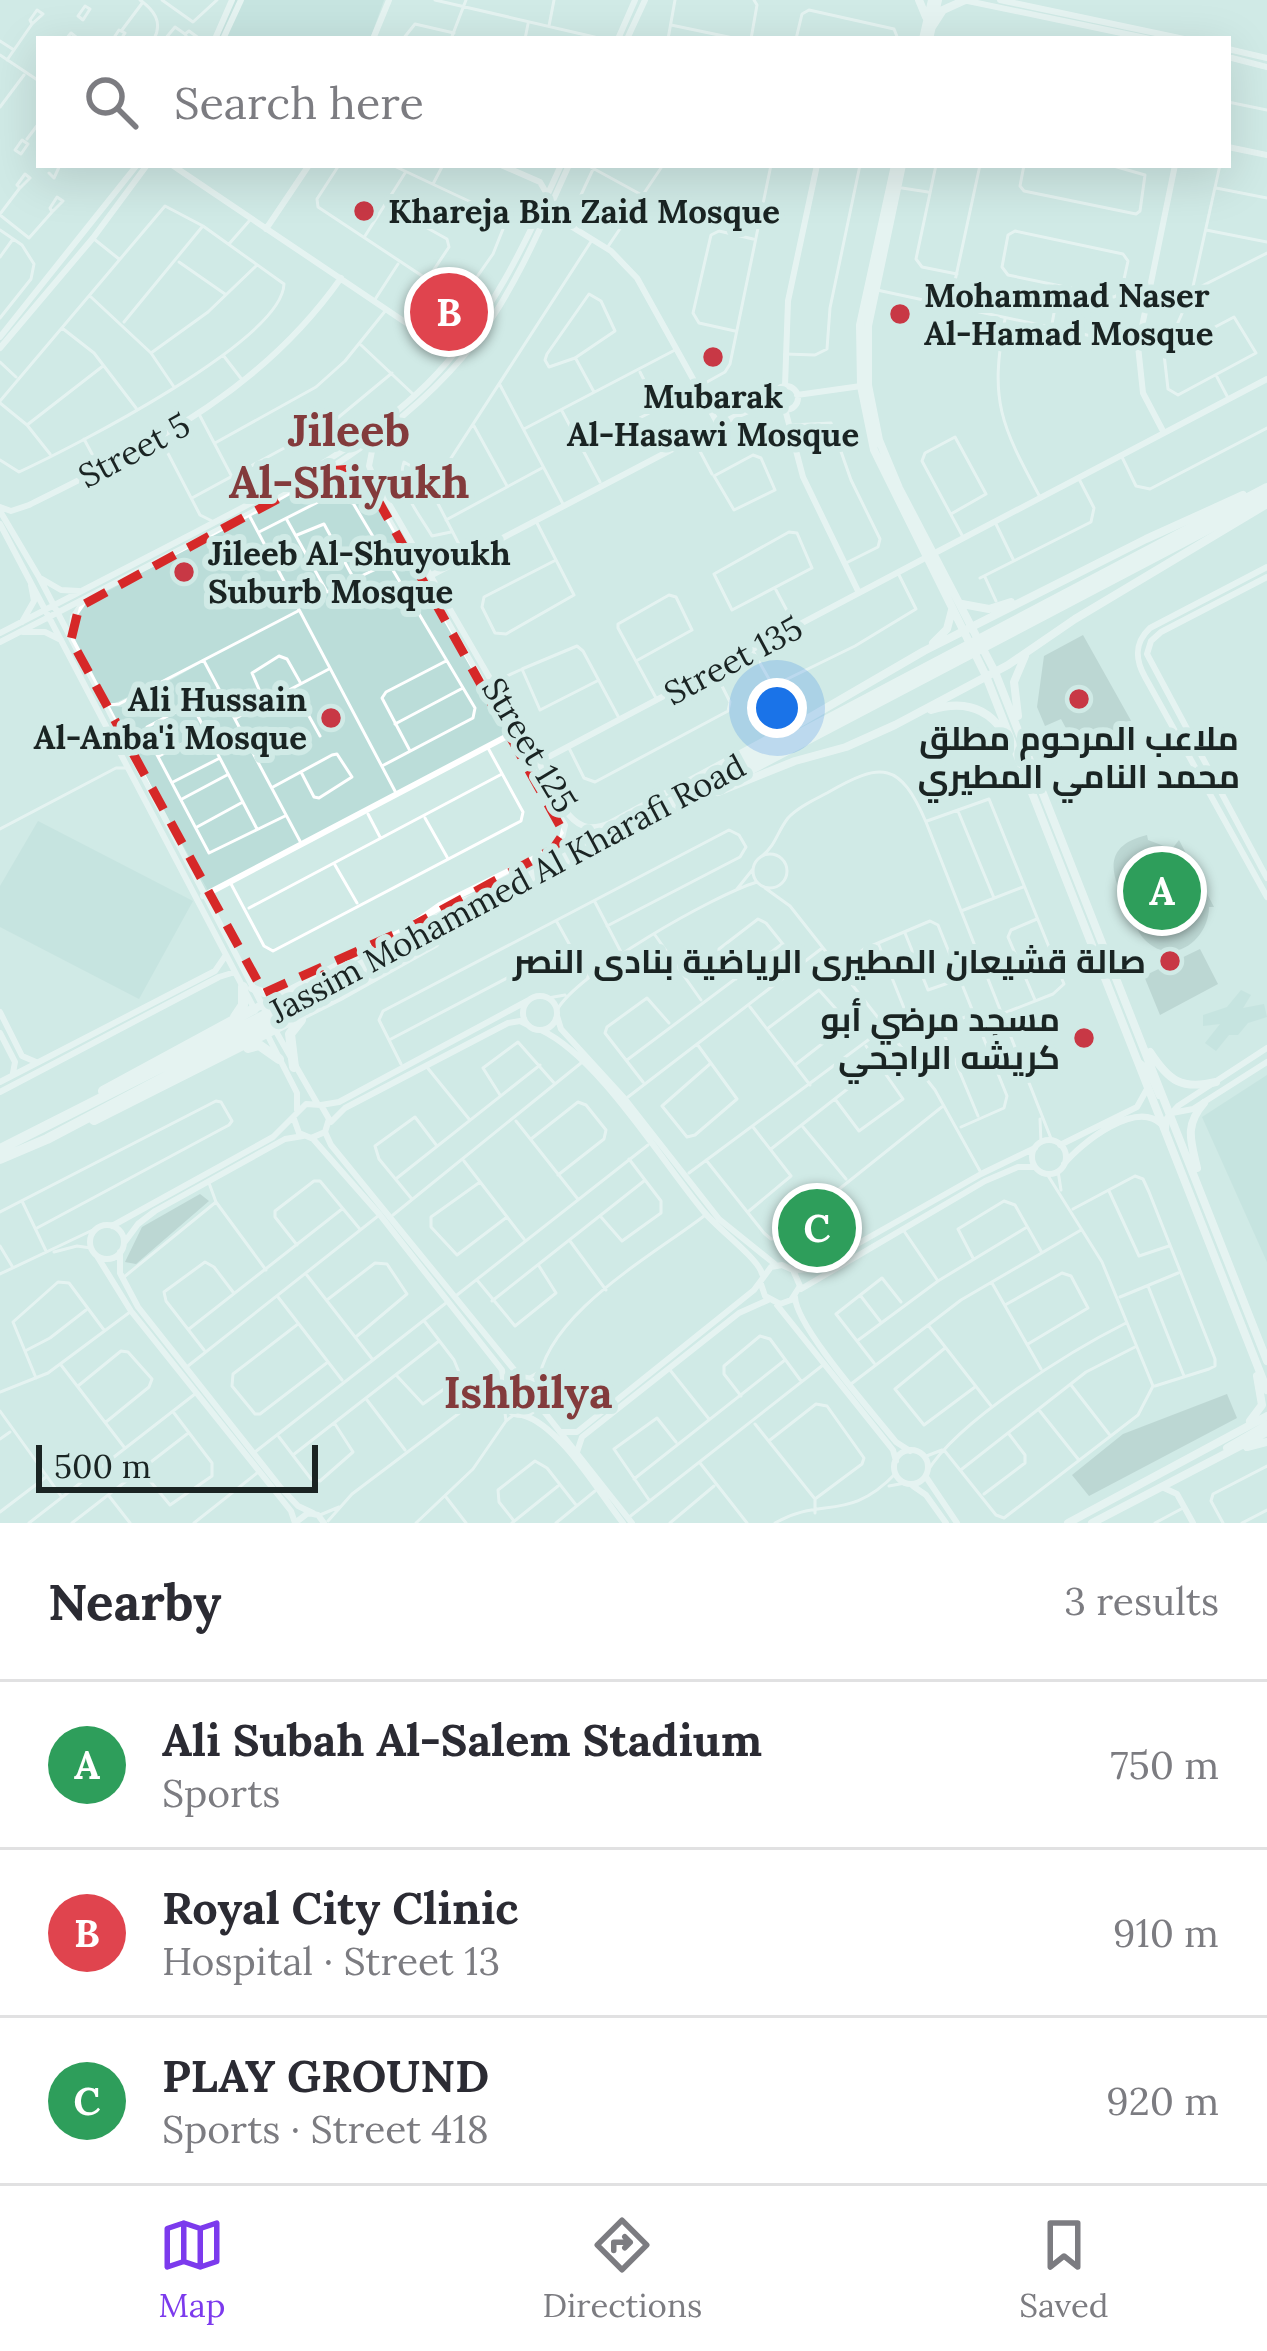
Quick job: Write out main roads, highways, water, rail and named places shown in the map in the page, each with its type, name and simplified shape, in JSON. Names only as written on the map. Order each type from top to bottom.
[{"type":"highway","name":"Jassim Mohammed Al Kharafi Road","points":[[999,634],[1267,487]]},
{"type":"highway","name":"Jassim Mohammed Al Kharafi Road","points":[[531,880],[650,812],[1267,501]]},
{"type":"highway","name":"Jassim Mohammed Al Kharafi Road","points":[[0,1159],[47,1139],[229,1033],[297,1004],[683,805],[953,658]]},
{"type":"highway","points":[[294,1066],[290,1047],[295,1027],[531,880]]},
{"type":"highway","points":[[229,1033],[248,987]]},
{"type":"highway","points":[[174,1081],[342,995]]},
{"type":"highway","points":[[0,1149],[29,1137],[64,1112],[229,1033],[258,1008]]},
{"type":"highway","points":[[47,1139],[259,1045],[279,1059]]},
{"type":"main road","points":[[919,0],[929,26]]},
{"type":"main road","points":[[927,36],[935,0]]},
{"type":"main road","points":[[929,26],[943,10],[964,0]]},
{"type":"main road","points":[[897,168],[860,325],[861,386],[874,450],[969,628],[1027,752],[1266,1358]]},
{"type":"main road","points":[[898,168],[867,356],[872,412],[889,464],[930,556]]},
{"type":"main road","points":[[650,812],[925,651],[1146,539],[1267,487]]},
{"type":"main road","points":[[683,805],[795,761],[846,747],[907,719],[991,674],[1267,501]]},
{"type":"main road","points":[[956,603],[979,609],[998,607],[1046,589]]},
{"type":"main road","points":[[925,651],[947,629],[956,603]]},
{"type":"main road","points":[[1027,752],[1013,689],[1020,664],[1034,646]]},
{"type":"main road","points":[[991,674],[1013,747],[1267,1390]]},
{"type":"main road","points":[[907,719],[940,707],[967,706],[992,718],[1013,747]]},
{"type":"main road","points":[[258,1008],[452,906],[531,880]]},
{"type":"main road","points":[[248,987],[274,993],[319,974]]},
{"type":"main road","points":[[1144,1045],[1174,1082],[1193,1086],[1216,1082]]},
{"type":"main road","points":[[1199,1181],[1189,1132],[1204,1102]]},
{"type":"main road","points":[[1068,1523],[1226,1438],[1254,1418],[1263,1397],[1248,1346]]},
{"type":"main road","points":[[1252,1356],[1262,1363],[1267,1377]]},
{"type":"main road","points":[[1226,1438],[1267,1424]]},
{"type":"main road","points":[[1092,1523],[1217,1458],[1267,1424]]},
{"type":"main road","points":[[1217,1458],[1267,1442]]},
{"type":"place","name":"Khareja Bin Zaid Mosque","points":[[364,211]]},
{"type":"place","name":"Royal City Clinic","points":[[449,312]]},
{"type":"place","name":"Mohammad Naser Al-Hamad Mosque","points":[[900,314]]},
{"type":"place","name":"Mubarak Al-Hasawi Mosque","points":[[713,357]]},
{"type":"place","name":"Jileeb Al-Shuyoukh Suburb Mosque","points":[[184,572]]},
{"type":"place","name":"ملاعب المرحوم مطلق محمد النامي المطيري","points":[[1079,699]]},
{"type":"place","name":"Ali Hussain Al-Anba'i Mosque","points":[[331,718]]},
{"type":"place","name":"Ali Subah Al-Salem Stadium","points":[[1162,891]]},
{"type":"place","name":"صالة قشيعان المطيرى الرياضية بنادى النصر","points":[[1170,961]]},
{"type":"place","name":"مسجد مرضي أبو كريشه الراجحي","points":[[1084,1038]]},
{"type":"place","name":"PLAY GROUND","points":[[817,1228]]},
{"type":"district","name":"Jileeb Al-Shiyukh","points":[[349,456]]},
{"type":"district","name":"Ishbilya","points":[[528,1392]]}]
